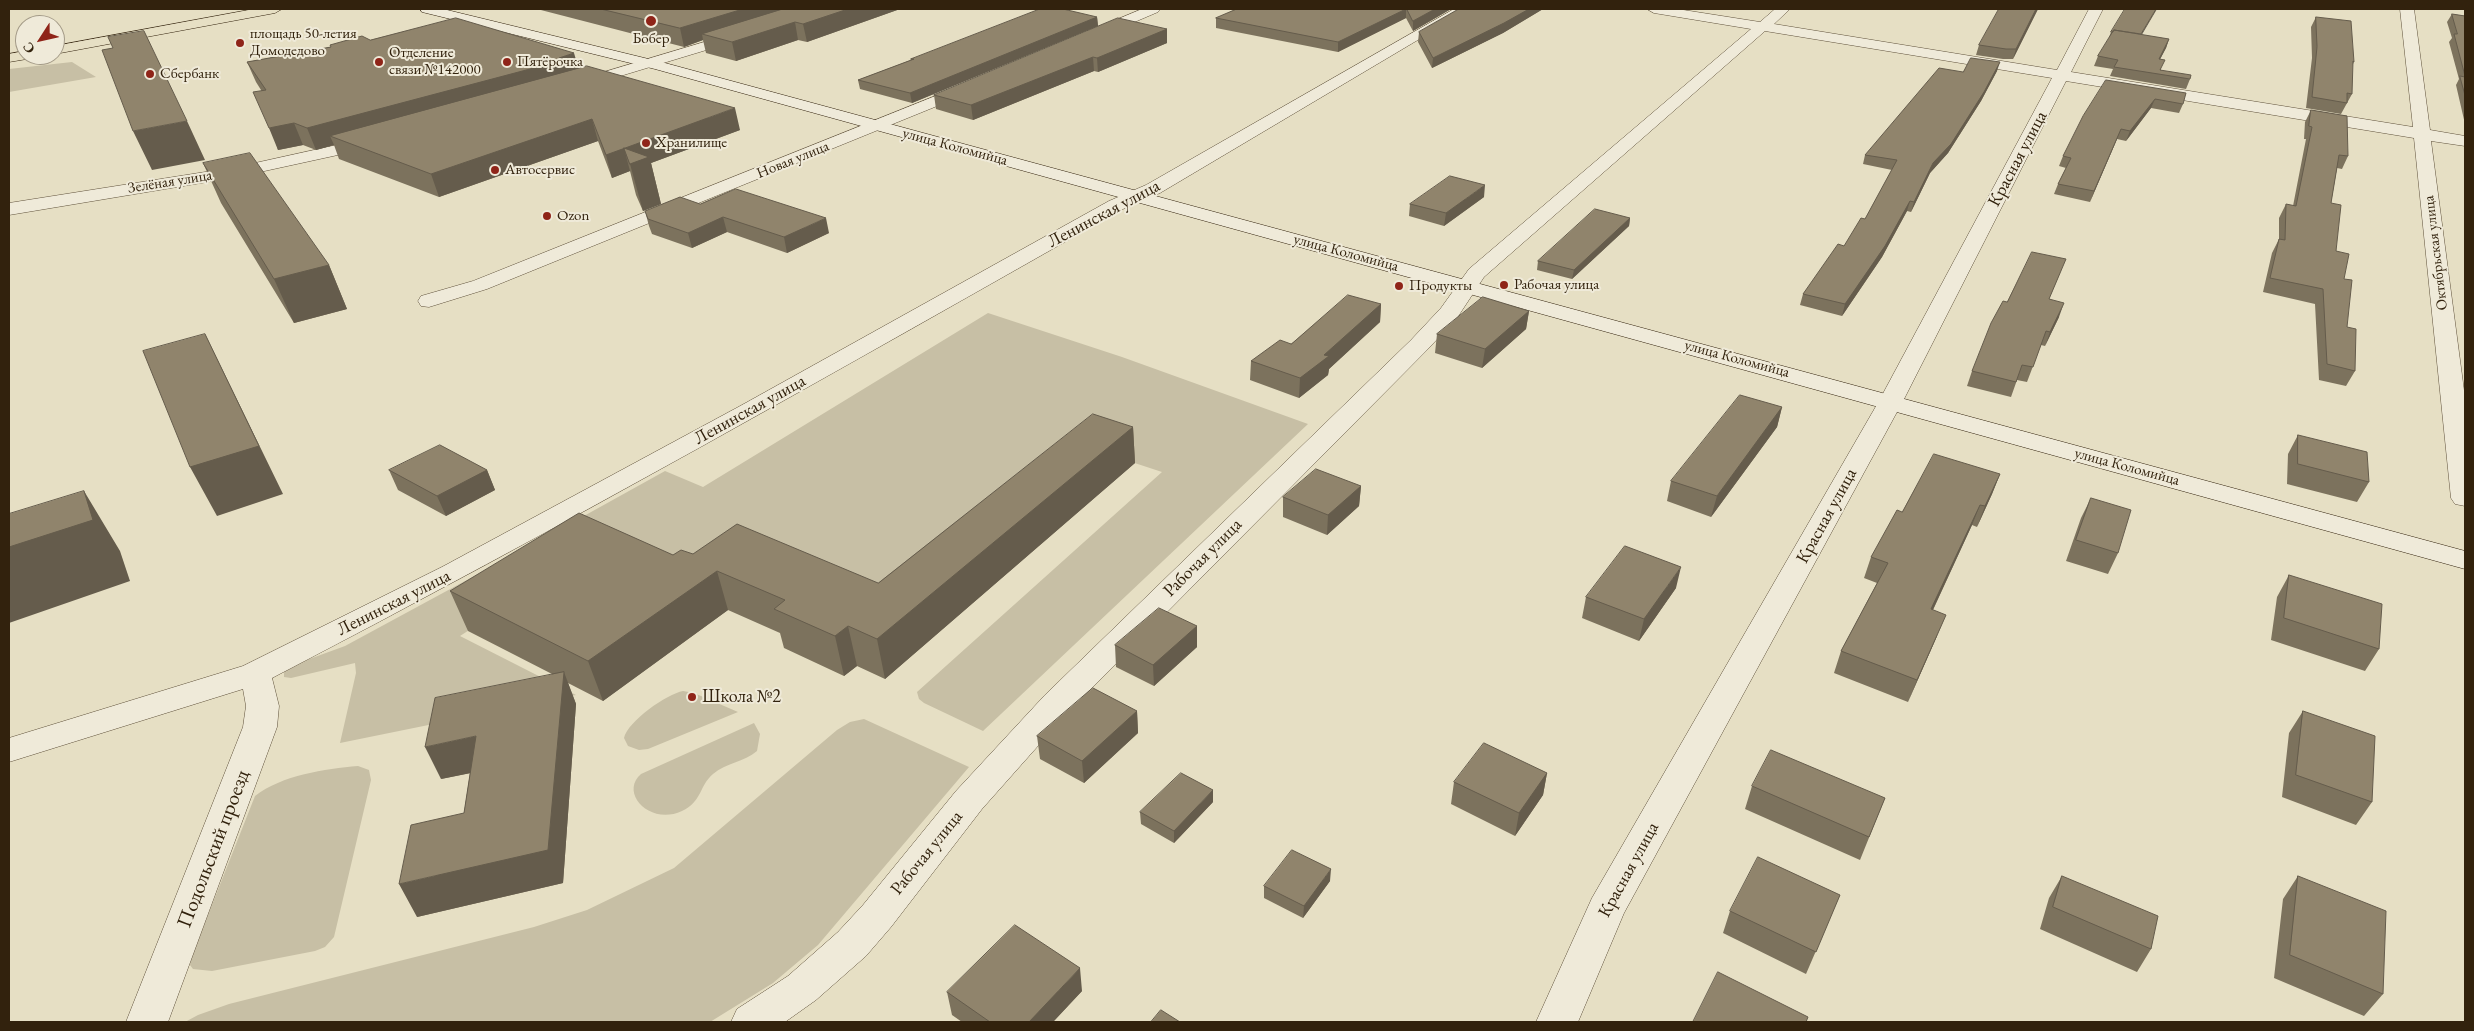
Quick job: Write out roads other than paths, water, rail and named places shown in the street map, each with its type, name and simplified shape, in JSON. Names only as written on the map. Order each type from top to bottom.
[{"type":"main road","points":[[65,43],[248,9]]},
{"type":"main road","points":[[65,48],[275,9]]},
{"type":"street","name":"улица Коломийца","points":[[427,9],[650,64],[1891,401],[2465,560]]},
{"type":"street","points":[[1072,44],[1153,9]]},
{"type":"street","name":"Ленинская улица","points":[[9,750],[254,674],[452,573],[1136,196],[1153,189],[1463,9]]},
{"type":"street","points":[[1654,9],[2465,141]]},
{"type":"street","name":"Рабочая улица","points":[[752,1022],[802,988],[852,944],[969,800],[1057,703],[1420,346],[1450,313],[1476,273],[1783,9]]},
{"type":"street","name":"Красная улица","points":[[1557,1022],[1606,909],[1891,401],[2096,9]]},
{"type":"street","name":"Октябрьская улица","points":[[2407,9],[2465,498]]},
{"type":"street","points":[[563,89],[757,30]]},
{"type":"street","name":"Новая улица","points":[[429,301],[480,285],[877,126],[981,82]]},
{"type":"street","name":"Зелёная улица","points":[[9,209],[327,155],[392,137]]},
{"type":"street","name":"Подольский проезд","points":[[147,1022],[260,727],[262,701],[254,674]]},
{"type":"place","name":"Бобер","points":[[651,21]]},
{"type":"place","name":"площадь 50-летия Домодедово","points":[[240,43]]},
{"type":"place","name":"Отделение связи №142000","points":[[379,62]]},
{"type":"place","name":"Пятёрочка","points":[[507,62]]},
{"type":"place","name":"Сбербанк","points":[[150,74]]},
{"type":"place","name":"Хранилище","points":[[646,143]]},
{"type":"place","name":"Автосервис","points":[[495,170]]},
{"type":"place","name":"Ozon","points":[[547,216]]},
{"type":"place","name":"Рабочая улица","points":[[1504,285]]},
{"type":"place","name":"Продукты","points":[[1399,286]]},
{"type":"place","name":"Школа №2","points":[[692,697]]}]
